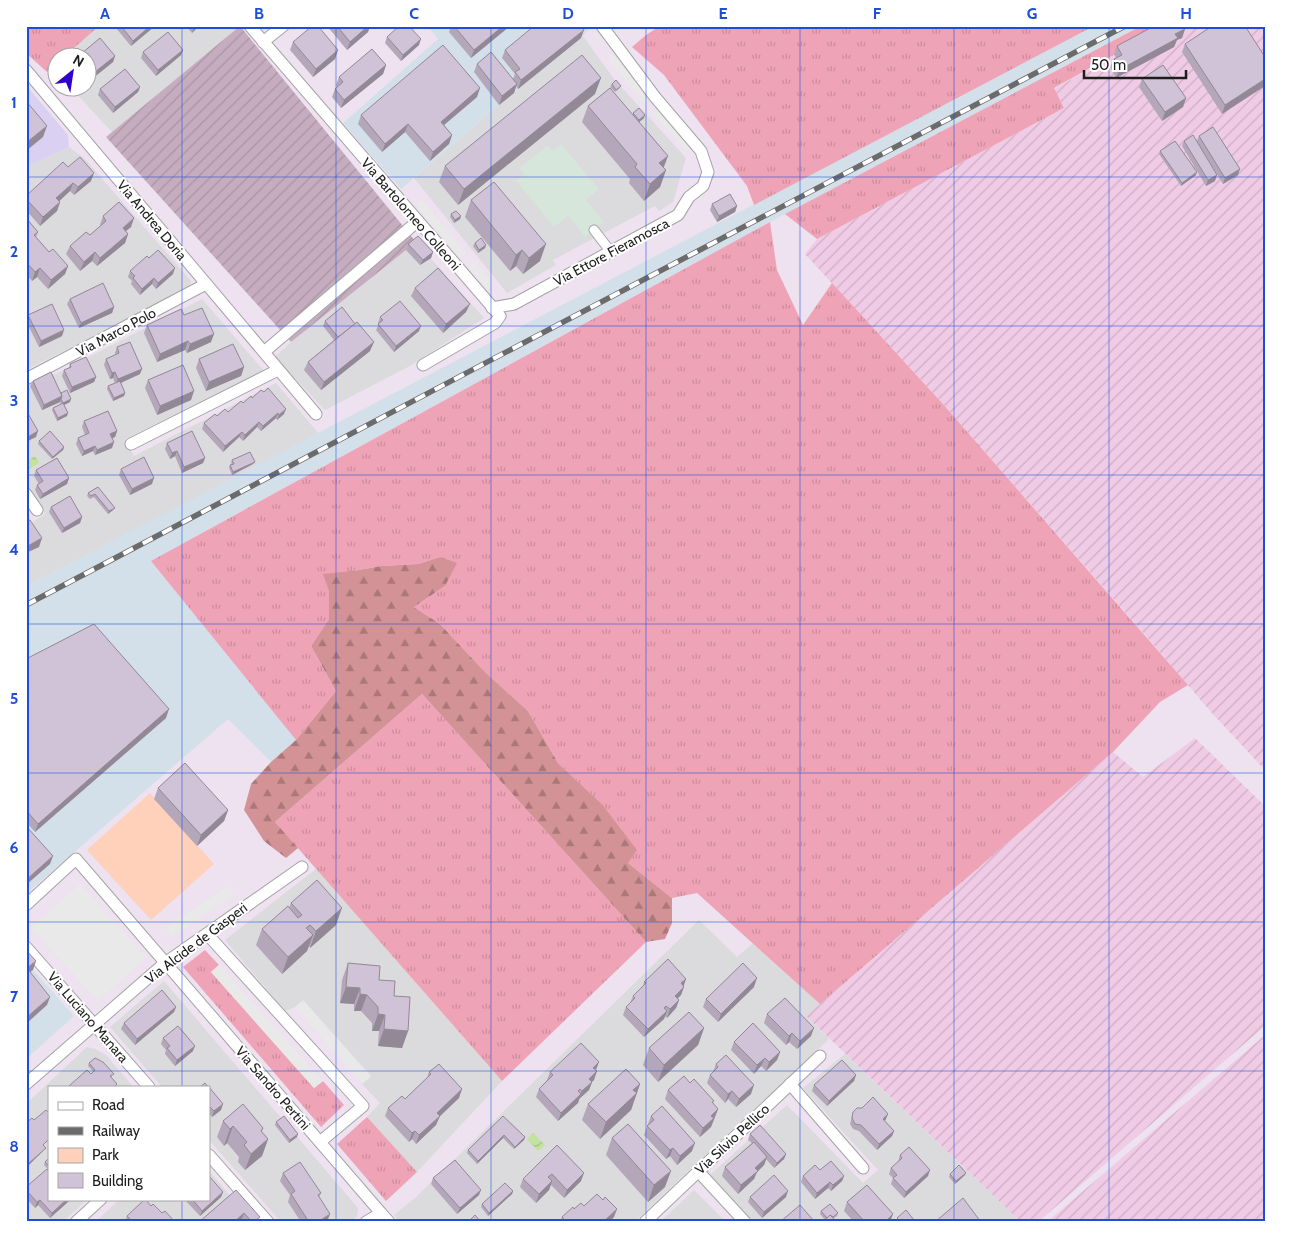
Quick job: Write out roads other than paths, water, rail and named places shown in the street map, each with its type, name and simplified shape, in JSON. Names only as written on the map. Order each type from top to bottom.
[{"type":"street","name":"Via Bartolomeo Colleoni","points":[[250,26],[492,308]]},
{"type":"street","points":[[263,42],[283,26]]},
{"type":"street","name":"Via Ettore Fieramosca","points":[[492,308],[514,304],[678,215],[689,197],[703,186],[708,172],[701,151],[655,97],[602,26]]},
{"type":"street","name":"Via Andrea Doria","points":[[26,70],[316,414]]},
{"type":"street","points":[[264,352],[418,221]]},
{"type":"street","points":[[594,230],[611,252]]},
{"type":"street","name":"Via Marco Polo","points":[[26,379],[206,284]]},
{"type":"street","points":[[423,364],[495,323],[500,316],[492,308]]},
{"type":"street","points":[[131,444],[278,370]]},
{"type":"street","points":[[26,494],[37,510]]},
{"type":"street","name":"Via Sandro Pertini","points":[[26,906],[76,859],[385,1217]]},
{"type":"street","name":"Via Alcide de Gasperi","points":[[26,1084],[166,963],[302,867]]},
{"type":"street","points":[[207,934],[363,1106],[320,1142]]},
{"type":"street","name":"Via Luciano Manara","points":[[26,947],[148,1086]]},
{"type":"street","name":"Via Silvio Pellico","points":[[644,1222],[820,1056]]},
{"type":"street","points":[[790,1084],[863,1168]]},
{"type":"street","points":[[210,1156],[268,1222]]},
{"type":"street","points":[[698,1171],[746,1222]]},
{"type":"street","points":[[76,1222],[100,1200]]},
{"type":"street","points":[[366,1222],[385,1217]]},
{"type":"water","points":[[35,456],[39,463],[27,470],[26,461]]},
{"type":"water","points":[[533,1133],[545,1145],[538,1151],[527,1139]]},
{"type":"railway","points":[[26,605],[1125,26]]}]
